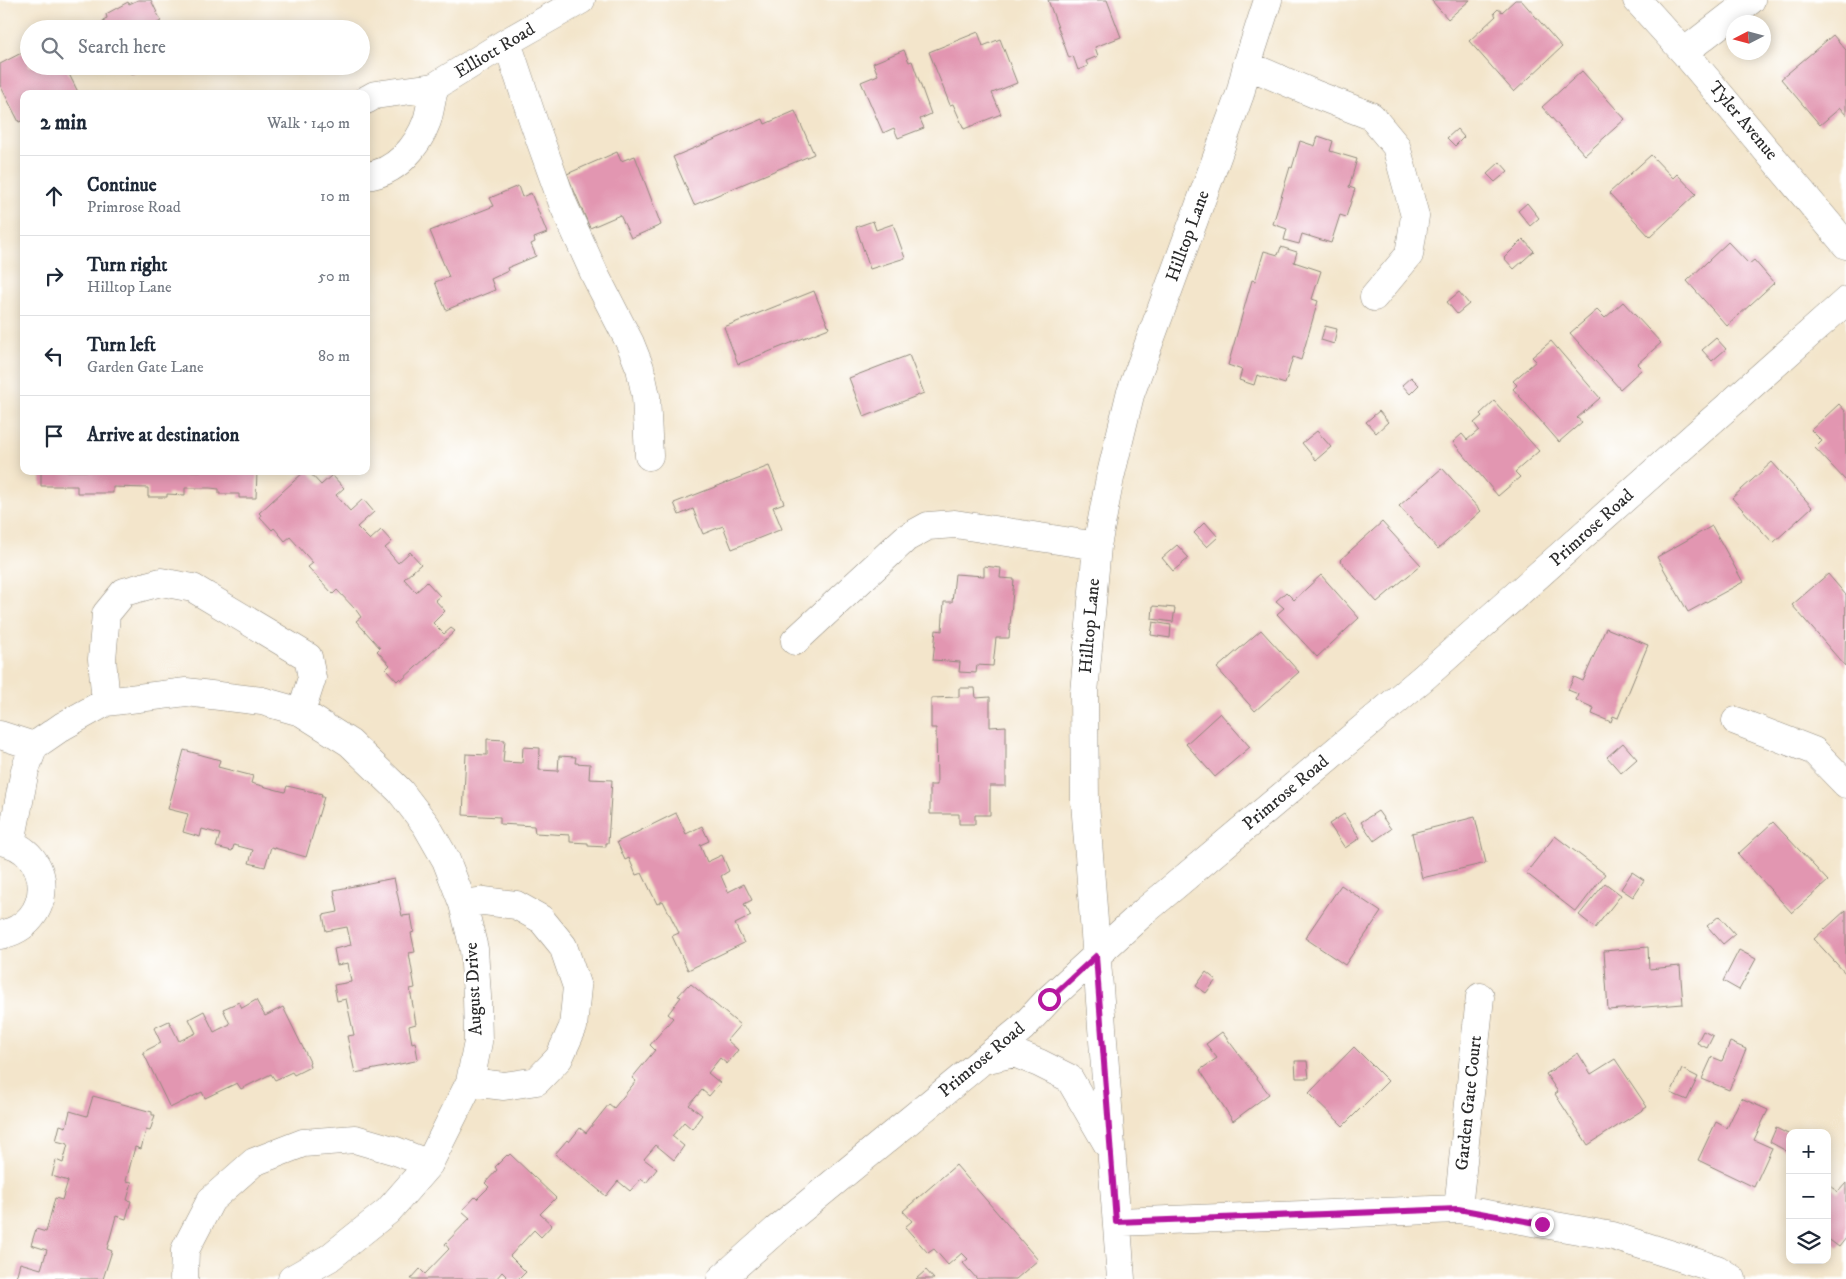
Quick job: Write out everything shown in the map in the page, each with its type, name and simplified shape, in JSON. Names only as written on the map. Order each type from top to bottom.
[{"type":"street","name":"Elliott Road","points":[[370,98],[375,95],[434,87],[507,42],[582,0]]},
{"type":"street","name":"Hilltop Lane","points":[[1121,1279],[1085,802],[1084,693],[1096,546],[1130,395],[1240,94],[1247,65],[1268,0]]},
{"type":"street","name":"Tyler Avenue","points":[[1637,0],[1684,52],[1846,245]]},
{"type":"street","points":[[1684,52],[1751,0]]},
{"type":"street","points":[[507,42],[563,204],[595,275],[630,343],[640,368],[646,396],[649,456]]},
{"type":"street","points":[[1247,65],[1371,116],[1396,146],[1415,216],[1408,255],[1374,297]]},
{"type":"street","name":"Elliott Road","points":[[370,175],[379,174],[402,160],[417,141],[426,122],[434,87]]},
{"type":"street","name":"Primrose Road","points":[[720,1279],[776,1230],[1022,1028],[1049,999],[1145,911],[1423,678],[1846,301]]},
{"type":"street","points":[[795,642],[906,538],[928,526],[955,524],[1096,546]]},
{"type":"street","points":[[106,702],[102,659],[106,614],[124,592],[161,582],[193,588],[308,657],[312,678],[301,712]]},
{"type":"street","name":"August Drive","points":[[34,746],[63,726],[106,702],[186,692],[262,701],[301,712],[350,743],[400,791],[426,825],[442,853],[463,904],[474,949],[478,1042],[470,1082],[429,1164],[388,1211],[329,1258],[292,1279]]},
{"type":"street","points":[[1736,721],[1814,751],[1846,784]]},
{"type":"street","points":[[0,735],[34,746],[25,770],[5,842],[24,851],[35,863],[41,879],[42,895],[37,910],[28,922],[16,931],[0,935]]},
{"type":"street","points":[[463,904],[484,901],[516,905],[541,919],[563,946],[577,987],[573,1027],[570,1035],[559,1058],[537,1081],[504,1086],[470,1082]]},
{"type":"street","name":"Garden Gate Court","points":[[1458,1209],[1480,997]]},
{"type":"street","points":[[981,1060],[1014,1053],[1069,1078],[1111,1149]]},
{"type":"street","points":[[184,1279],[185,1250],[211,1200],[254,1162],[304,1143],[355,1139],[396,1151],[429,1164]]},
{"type":"street","points":[[1116,1222],[1458,1209],[1613,1236],[1717,1269],[1732,1279]]},
{"type":"building","points":[[138,0],[151,0],[161,20],[103,20],[107,18],[106,14],[128,2],[129,4]]},
{"type":"building","points":[[1048,0],[1107,0],[1121,37],[1095,47],[1098,56],[1086,61],[1088,66],[1078,70],[1073,56],[1069,58]]},
{"type":"building","points":[[1431,0],[1470,0],[1448,19]]},
{"type":"building","points":[[1515,0],[1521,0],[1562,47],[1514,92],[1469,41],[1496,16],[1494,13],[1498,9],[1502,12]]},
{"type":"building","points":[[978,32],[983,46],[1000,39],[1017,83],[992,93],[1001,114],[964,129],[953,104],[950,105],[929,52]]},
{"type":"building","points":[[1833,35],[1846,50],[1846,115],[1840,108],[1820,125],[1781,79]]},
{"type":"building","points":[[904,50],[909,62],[912,61],[931,114],[920,119],[924,128],[898,138],[894,128],[883,133],[861,82],[878,75],[873,63]]},
{"type":"building","points":[[20,54],[20,75],[70,75],[77,90],[20,90],[19,122],[0,85],[0,64]]},
{"type":"building","points":[[1582,71],[1625,119],[1585,155],[1542,107]]},
{"type":"building","points":[[795,111],[814,154],[694,205],[673,157],[763,119],[765,124]]},
{"type":"building","points":[[1457,129],[1464,137],[1455,146],[1447,138]]},
{"type":"building","points":[[1318,136],[1333,141],[1330,151],[1357,159],[1349,187],[1355,189],[1346,217],[1340,215],[1331,243],[1302,234],[1299,244],[1284,240],[1287,229],[1273,224],[1300,141],[1315,146]]},
{"type":"building","points":[[617,152],[621,161],[635,156],[661,225],[631,238],[620,215],[590,228],[567,174]]},
{"type":"building","points":[[1651,155],[1673,178],[1677,174],[1696,194],[1650,237],[1609,193]]},
{"type":"building","points":[[1500,162],[1508,171],[1495,182],[1487,174]]},
{"type":"building","points":[[518,186],[522,197],[531,193],[547,233],[534,238],[535,242],[531,244],[536,256],[507,268],[508,271],[491,279],[495,290],[446,310],[435,282],[449,277],[430,231],[494,206],[490,198]]},
{"type":"building","points":[[1527,203],[1539,218],[1530,226],[1518,211]]},
{"type":"building","points":[[873,221],[876,230],[893,224],[905,258],[870,269],[856,227]]},
{"type":"building","points":[[1523,239],[1534,251],[1514,269],[1504,258]]},
{"type":"building","points":[[1728,242],[1749,264],[1754,260],[1774,283],[1727,326],[1687,281]]},
{"type":"building","points":[[1281,247],[1297,252],[1294,262],[1321,271],[1312,299],[1318,301],[1301,360],[1293,357],[1285,384],[1257,375],[1254,385],[1239,380],[1242,370],[1228,365],[1252,280],[1255,281],[1264,251],[1278,255]]},
{"type":"building","points":[[814,291],[829,328],[738,364],[724,327]]},
{"type":"building","points":[[1459,292],[1469,304],[1457,314],[1447,302]]},
{"type":"building","points":[[1623,302],[1661,343],[1637,364],[1642,369],[1620,389],[1570,333],[1597,310],[1605,318]]},
{"type":"building","points":[[1325,326],[1337,329],[1334,344],[1321,340]]},
{"type":"building","points":[[1716,338],[1726,349],[1712,361],[1702,350]]},
{"type":"building","points":[[1551,341],[1600,398],[1577,418],[1582,422],[1559,442],[1513,389],[1517,385],[1513,381],[1536,361],[1532,357]]},
{"type":"building","points":[[909,355],[924,393],[864,417],[849,378]]},
{"type":"building","points":[[1411,377],[1419,385],[1410,394],[1402,385]]},
{"type":"building","points":[[1494,401],[1539,451],[1515,472],[1520,477],[1498,496],[1453,442],[1462,434],[1467,440],[1479,430],[1474,423],[1482,416],[1480,414]]},
{"type":"building","points":[[1839,404],[1846,412],[1846,481],[1815,448],[1822,441],[1811,430]]},
{"type":"building","points":[[1379,411],[1388,422],[1376,433],[1366,422]]},
{"type":"building","points":[[1317,431],[1331,447],[1316,460],[1302,443]]},
{"type":"building","points":[[1772,462],[1812,507],[1773,543],[1732,498]]},
{"type":"building","points":[[769,466],[784,503],[773,507],[782,529],[732,549],[723,526],[703,534],[693,509],[679,515],[674,503]]},
{"type":"building","points":[[1442,468],[1481,511],[1438,549],[1399,506]]},
{"type":"building","points":[[41,475],[257,475],[256,498],[239,498],[239,494],[219,494],[219,489],[210,488],[185,488],[185,495],[167,494],[167,497],[148,497],[148,488],[113,487],[113,493],[77,493],[77,486],[41,486]]},
{"type":"building","points":[[301,475],[312,475],[321,485],[332,475],[344,488],[336,495],[350,511],[363,499],[374,512],[357,527],[370,540],[381,530],[392,542],[385,548],[398,563],[410,552],[421,564],[404,579],[416,592],[427,582],[440,596],[435,600],[445,611],[433,623],[444,634],[451,628],[455,631],[402,680],[400,678],[397,681],[386,669],[390,665],[377,651],[380,648],[356,621],[361,617],[356,610],[337,590],[333,594],[308,567],[313,563],[290,537],[285,541],[274,528],[272,530],[260,517],[259,513]]},
{"type":"building","points":[[1205,522],[1218,537],[1207,547],[1194,533]]},
{"type":"building","points":[[1382,522],[1421,565],[1377,602],[1340,560]]},
{"type":"building","points":[[1712,526],[1743,582],[1688,612],[1657,557]]},
{"type":"building","points":[[1177,545],[1189,558],[1173,571],[1162,558]]},
{"type":"building","points":[[984,566],[1001,568],[1000,578],[1014,579],[1009,638],[996,638],[993,666],[977,665],[976,673],[959,672],[960,662],[933,660],[936,630],[942,631],[944,602],[952,602],[955,574],[984,576]]},
{"type":"building","points":[[1828,574],[1846,595],[1845,666],[1792,605]]},
{"type":"building","points":[[1321,575],[1359,618],[1317,657],[1277,614],[1284,608],[1276,601],[1286,592],[1294,600]]},
{"type":"building","points":[[1153,606],[1175,608],[1173,622],[1152,619]]},
{"type":"building","points":[[1153,622],[1171,625],[1170,638],[1151,635]]},
{"type":"building","points":[[1606,628],[1648,645],[1618,718],[1613,716],[1611,722],[1592,714],[1594,708],[1576,700],[1578,694],[1568,690],[1574,677],[1583,681]]},
{"type":"building","points":[[1261,630],[1299,672],[1255,711],[1217,668]]},
{"type":"building","points":[[959,688],[975,688],[976,698],[990,697],[990,727],[1006,726],[1006,786],[990,786],[990,815],[975,815],[975,824],[959,824],[959,814],[930,814],[930,785],[937,785],[936,728],[931,728],[931,698],[959,697]]},
{"type":"building","points":[[1220,713],[1250,747],[1215,777],[1186,744]]},
{"type":"building","points":[[487,739],[505,740],[503,762],[522,763],[523,747],[540,748],[539,770],[558,771],[559,756],[576,757],[575,763],[590,764],[589,779],[612,780],[608,843],[606,843],[606,847],[570,842],[570,835],[535,833],[534,826],[500,824],[500,817],[463,815],[466,754],[487,755]]},
{"type":"building","points":[[1623,743],[1637,759],[1621,773],[1607,757]]},
{"type":"building","points":[[184,750],[220,760],[218,767],[253,776],[251,783],[285,792],[287,786],[322,794],[321,797],[324,797],[306,857],[271,847],[265,867],[249,863],[253,850],[234,845],[232,851],[216,847],[220,834],[202,829],[200,837],[183,832],[188,814],[168,809]]},
{"type":"building","points":[[1378,811],[1391,829],[1374,841],[1361,822]]},
{"type":"building","points":[[676,813],[686,834],[702,826],[709,841],[700,845],[707,862],[722,855],[729,871],[721,876],[728,892],[744,884],[752,900],[744,904],[751,916],[735,924],[744,943],[688,970],[672,936],[679,933],[663,901],[657,904],[642,873],[636,875],[629,858],[625,860],[617,842]]},
{"type":"building","points":[[1344,814],[1360,838],[1345,848],[1329,824]]},
{"type":"building","points":[[1475,817],[1486,863],[1422,878],[1412,833]]},
{"type":"building","points":[[1773,822],[1828,881],[1792,913],[1738,854]]},
{"type":"building","points":[[1555,836],[1605,874],[1576,912],[1526,873]]},
{"type":"building","points":[[1632,872],[1644,880],[1633,897],[1621,889]]},
{"type":"building","points":[[394,878],[402,916],[411,915],[414,932],[411,933],[415,952],[409,953],[415,988],[410,989],[416,1024],[409,1026],[412,1043],[415,1042],[418,1059],[355,1073],[347,1036],[354,1035],[346,999],[337,1001],[334,985],[351,982],[348,963],[337,965],[334,949],[351,945],[347,927],[326,931],[323,915],[338,912],[334,890]]},
{"type":"building","points":[[1605,883],[1621,895],[1595,928],[1579,915]]},
{"type":"building","points":[[1341,885],[1381,912],[1345,965],[1305,938]]},
{"type":"building","points":[[1846,910],[1846,974],[1814,939]]},
{"type":"building","points":[[1719,916],[1735,934],[1723,944],[1707,926]]},
{"type":"building","points":[[1648,947],[1649,969],[1680,966],[1683,1004],[1608,1010],[1604,951]]},
{"type":"building","points":[[1739,950],[1756,959],[1739,990],[1723,981]]},
{"type":"building","points":[[1206,972],[1216,980],[1206,993],[1196,986]]},
{"type":"building","points":[[691,984],[740,1025],[727,1040],[738,1050],[727,1064],[720,1058],[708,1073],[720,1083],[709,1096],[702,1090],[689,1105],[702,1115],[692,1129],[684,1122],[672,1136],[684,1146],[674,1160],[656,1145],[644,1159],[657,1169],[646,1183],[641,1179],[630,1191],[618,1181],[606,1196],[555,1154],[567,1140],[569,1142],[580,1128],[586,1133],[609,1104],[614,1108],[636,1081],[632,1078],[655,1050],[650,1045],[673,1018],[668,1014],[681,997],[678,996]]},
{"type":"building","points":[[256,1000],[265,1016],[283,1007],[310,1062],[310,1067],[294,1075],[292,1072],[275,1080],[271,1074],[241,1089],[237,1083],[205,1098],[202,1092],[170,1108],[143,1052],[161,1043],[154,1028],[169,1021],[179,1041],[196,1033],[189,1019],[204,1011],[214,1032],[230,1024],[223,1009],[239,1002],[242,1008]]},
{"type":"building","points":[[1703,1031],[1713,1036],[1707,1048],[1697,1043]]},
{"type":"building","points":[[1222,1032],[1269,1094],[1233,1121],[1200,1070],[1217,1058],[1206,1044]]},
{"type":"building","points":[[1730,1042],[1746,1049],[1729,1090],[1702,1079],[1712,1057],[1722,1061]]},
{"type":"building","points":[[1354,1047],[1388,1081],[1343,1126],[1309,1093]]},
{"type":"building","points":[[1578,1053],[1591,1074],[1615,1059],[1647,1107],[1588,1145],[1555,1094],[1558,1092],[1546,1074]]},
{"type":"building","points":[[1295,1061],[1307,1061],[1309,1078],[1296,1078]]},
{"type":"building","points":[[1682,1069],[1698,1077],[1687,1100],[1671,1093]]},
{"type":"building","points":[[93,1096],[152,1112],[152,1115],[155,1115],[150,1131],[146,1130],[141,1149],[135,1147],[126,1181],[132,1182],[127,1200],[131,1201],[126,1219],[116,1216],[107,1249],[112,1251],[103,1279],[16,1278],[20,1263],[41,1269],[47,1250],[31,1245],[36,1229],[46,1232],[55,1198],[62,1200],[68,1181],[52,1176],[56,1160],[63,1163],[68,1144],[56,1141],[60,1125],[66,1127],[70,1111],[87,1116]]},
{"type":"building","points":[[1741,1098],[1768,1110],[1754,1140],[1772,1148],[1754,1187],[1698,1160],[1716,1122],[1727,1128]]},
{"type":"building","points":[[1776,1128],[1786,1133],[1786,1151],[1770,1142]]},
{"type":"building","points":[[510,1154],[556,1198],[540,1214],[552,1225],[541,1237],[534,1230],[510,1256],[526,1272],[519,1279],[509,1279],[502,1272],[496,1279],[411,1279],[420,1269],[425,1274],[449,1249],[445,1244],[470,1218],[462,1211],[475,1197],[477,1199],[489,1187],[485,1183],[497,1170],[495,1167]]},
{"type":"building","points":[[956,1165],[1038,1260],[1016,1279],[977,1279],[963,1263],[968,1259],[962,1253],[948,1265],[934,1249],[928,1253],[905,1227],[912,1221],[903,1211]]},
{"type":"building","points":[[1846,1183],[1846,1238],[1839,1247],[1831,1241],[1831,1187],[1838,1192]]},
{"type":"building","points":[[926,1270],[934,1279],[916,1279]]},
{"type":"route","points":[[1049,999],[1096,956],[1116,1222],[1458,1209],[1542,1224]]}]
